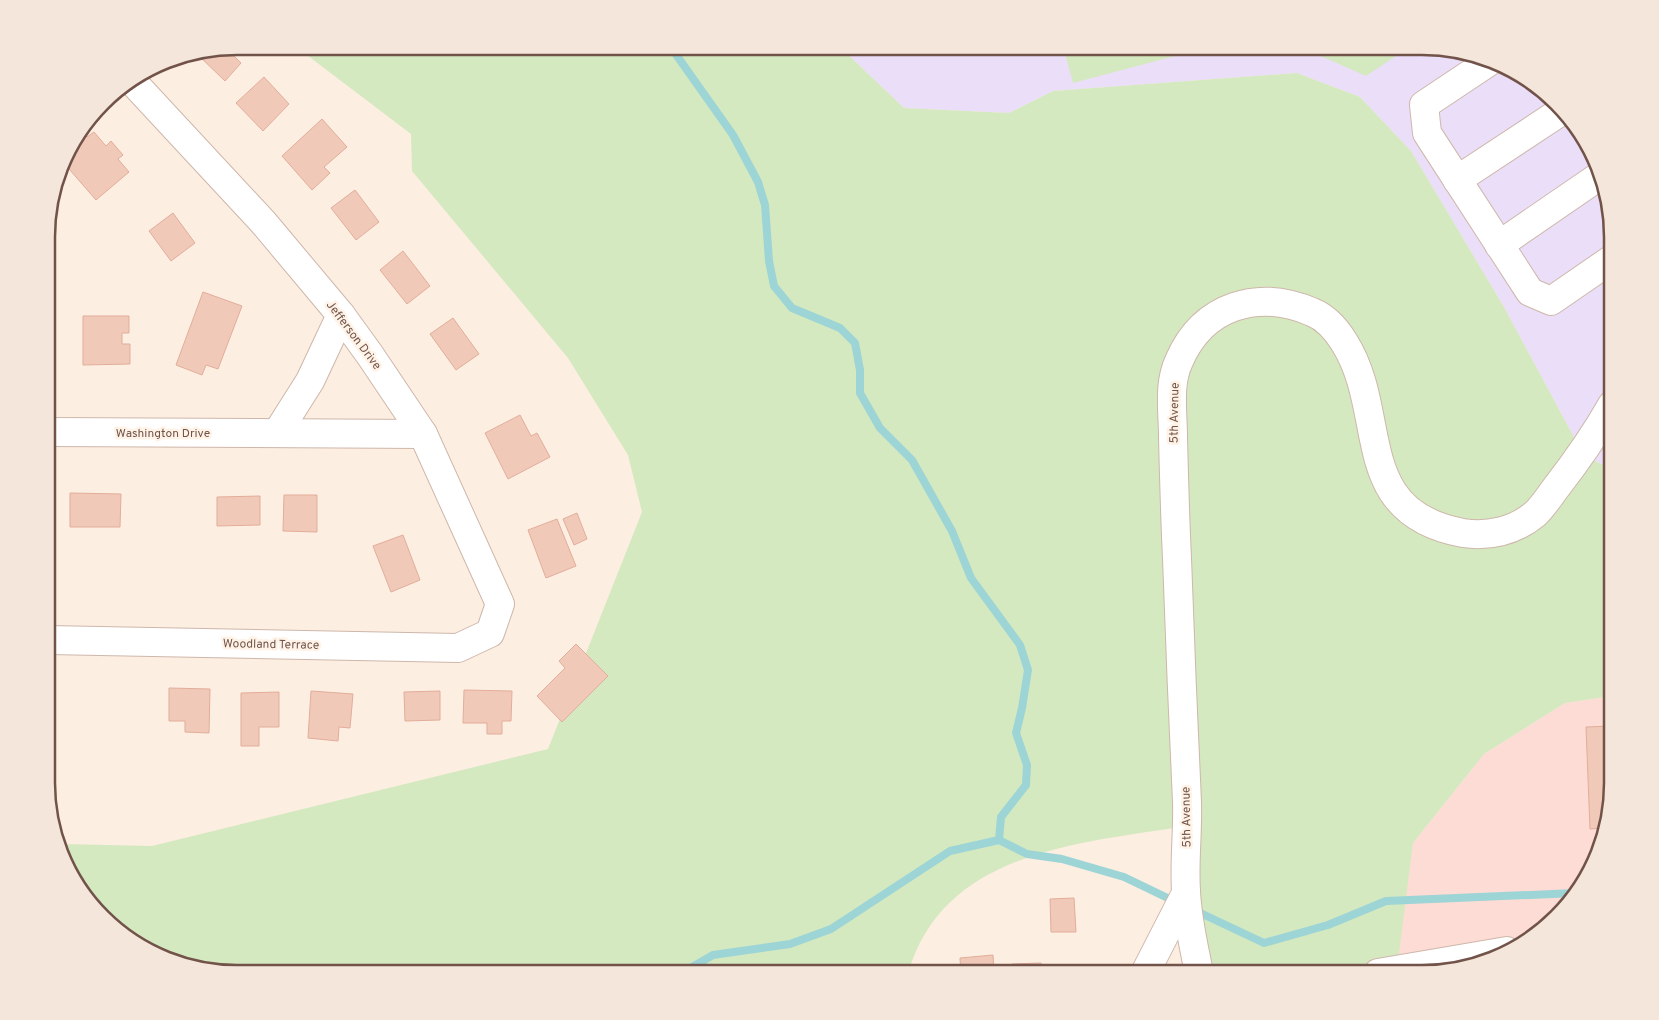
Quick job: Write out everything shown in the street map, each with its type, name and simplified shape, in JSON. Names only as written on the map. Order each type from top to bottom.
[{"type":"street","points":[[1483,66],[1424,105],[1427,134],[1530,292],[1551,301],[1604,265]]},
{"type":"street","name":"Jefferson Drive","points":[[136,86],[264,222],[341,315],[423,434],[500,604],[490,633]]},
{"type":"street","points":[[1457,180],[1557,114]]},
{"type":"street","points":[[1500,245],[1594,179]]},
{"type":"street","name":"5th Avenue","points":[[1198,965],[1186,893],[1188,826],[1174,497],[1172,383],[1178,363],[1199,330],[1218,312],[1241,305],[1264,302],[1290,304],[1315,312],[1334,326],[1356,361],[1384,478],[1402,507],[1448,530],[1478,535],[1504,532],[1535,514],[1583,454],[1604,419]]},
{"type":"street","points":[[277,433],[310,381],[341,315]]},
{"type":"street","name":"Washington Drive","points":[[55,432],[423,434]]},
{"type":"street","name":"Woodland Terrace","points":[[55,640],[458,648],[490,633]]},
{"type":"street","points":[[1150,965],[1186,893]]},
{"type":"street","points":[[1425,965],[1478,956]]},
{"type":"shaded area","points":[[848,55],[1434,55],[1469,61],[1513,79],[1542,100],[1566,126],[1580,146],[1590,167],[1601,201],[1604,225],[1604,466],[1583,454],[1504,307],[1411,151],[1360,97],[1297,73],[1053,91],[1009,113],[904,108]]},
{"type":"shaded area","points":[[1604,697],[1604,795],[1601,819],[1590,853],[1580,874],[1551,912],[1513,941],[1484,954],[1419,965],[1397,965],[1413,843],[1484,754],[1565,703]]},
{"type":"green space","points":[[307,55],[848,55],[904,108],[1009,113],[1053,91],[1297,73],[1360,97],[1411,151],[1504,307],[1583,454],[1604,466],[1604,697],[1565,703],[1484,754],[1413,843],[1398,965],[1198,965],[1187,826],[1104,839],[1062,848],[1021,860],[984,877],[952,901],[926,933],[912,965],[225,965],[201,962],[167,951],[146,941],[108,912],[79,874],[66,844],[152,846],[548,749],[642,512],[628,455],[568,358],[412,171],[411,134]]},
{"type":"green space","points":[[1065,55],[1179,55],[1073,83]]},
{"type":"green space","points":[[1318,55],[1398,55],[1366,76]]},
{"type":"green space","points":[[55,756],[56,802],[55,795]]},
{"type":"building","points":[[233,55],[241,63],[225,81],[201,58]]},
{"type":"building","points":[[264,77],[289,104],[263,131],[236,103]]},
{"type":"building","points":[[322,119],[347,147],[324,167],[330,173],[312,190],[282,156]]},
{"type":"building","points":[[94,132],[106,146],[111,141],[123,155],[118,159],[129,172],[96,200],[69,168],[86,136]]},
{"type":"building","points":[[355,190],[379,222],[356,240],[331,208]]},
{"type":"building","points":[[173,213],[195,243],[171,261],[149,231]]},
{"type":"building","points":[[403,251],[430,286],[407,304],[380,270]]},
{"type":"building","points":[[203,292],[242,306],[218,369],[206,365],[202,375],[176,365]]},
{"type":"building","points":[[83,316],[129,316],[129,333],[122,333],[122,344],[130,344],[130,364],[83,365]]},
{"type":"building","points":[[453,318],[479,354],[456,370],[430,334]]},
{"type":"building","points":[[520,415],[531,436],[537,433],[550,457],[508,479],[485,433]]},
{"type":"building","points":[[70,493],[121,494],[120,527],[70,527]]},
{"type":"building","points":[[284,495],[317,495],[317,532],[283,531]]},
{"type":"building","points":[[260,496],[260,525],[217,526],[217,497]]},
{"type":"building","points":[[577,513],[587,539],[574,545],[563,519]]},
{"type":"building","points":[[557,519],[576,566],[546,578],[528,530]]},
{"type":"building","points":[[403,535],[420,580],[391,592],[373,546]]},
{"type":"building","points":[[576,644],[608,676],[562,722],[537,696],[565,668],[559,661]]},
{"type":"building","points":[[169,688],[210,689],[209,733],[185,732],[185,721],[169,721]]},
{"type":"building","points":[[464,690],[512,691],[511,721],[502,721],[502,734],[487,734],[487,723],[463,723]]},
{"type":"building","points":[[311,691],[353,694],[350,728],[339,727],[338,741],[308,738]]},
{"type":"building","points":[[440,691],[440,720],[405,721],[404,692]]},
{"type":"building","points":[[279,692],[279,727],[259,727],[259,746],[241,746],[241,693]]},
{"type":"building","points":[[1604,726],[1604,795],[1601,819],[1598,828],[1590,829],[1586,727]]},
{"type":"building","points":[[1074,898],[1076,932],[1051,932],[1050,899]]},
{"type":"building","points":[[993,955],[994,965],[960,965],[960,958]]},
{"type":"building","points":[[1041,963],[1041,965],[1012,965]]},
{"type":"waterway","points":[[676,55],[733,135],[758,182],[765,205],[769,261],[774,286],[792,308],[840,328],[855,343],[860,370],[860,393],[880,428],[912,460],[952,531],[971,578],[1020,645],[1028,670],[1016,733],[1027,765],[1026,785],[1001,817],[999,840]]},
{"type":"waterway","points":[[696,965],[713,955],[790,944],[831,929],[950,851],[999,840],[1027,854],[1062,859],[1124,877],[1176,902]]},
{"type":"waterway","points":[[1194,910],[1264,943],[1328,925],[1386,901],[1566,893]]}]
